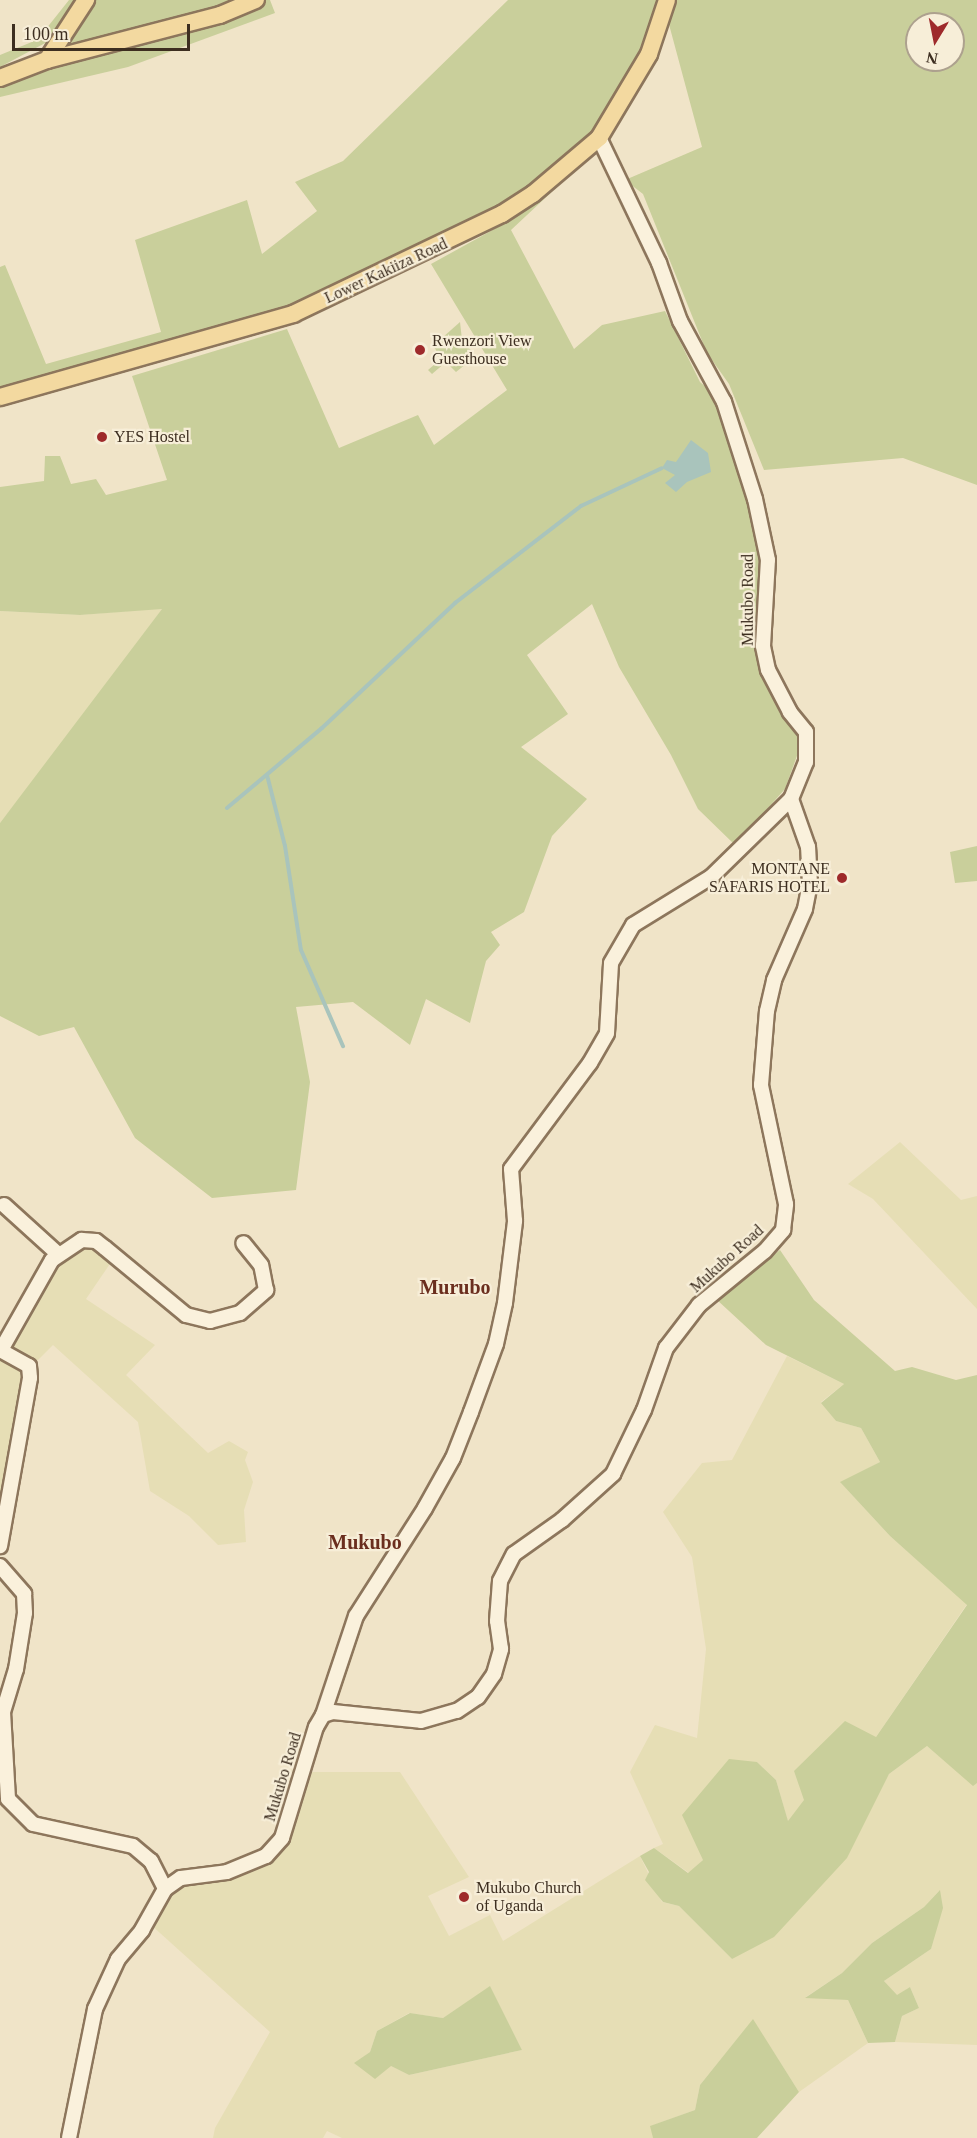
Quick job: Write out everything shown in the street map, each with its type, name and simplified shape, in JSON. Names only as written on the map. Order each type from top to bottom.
[{"type":"main road","points":[[47,60],[86,0]]},
{"type":"main road","points":[[0,78],[47,60],[210,18],[256,0]]},
{"type":"main road","name":"Lower Kakiiza Road","points":[[0,397],[293,315],[502,214],[533,194],[599,138],[650,54],[667,0]]},
{"type":"street","name":"Mukubo Road","points":[[165,1889],[181,1878],[227,1872],[266,1856],[282,1838],[316,1727],[323,1715],[333,1712],[421,1721],[457,1711],[478,1697],[494,1674],[501,1649],[498,1621],[501,1581],[514,1554],[562,1520],[613,1474],[644,1410],[666,1348],[699,1305],[765,1251],[783,1230],[786,1204],[761,1085],[767,1011],[774,980],[805,909],[810,884],[808,847],[791,799],[806,762],[806,732],[790,712],[768,670],[763,646],[768,560],[755,500],[721,394],[680,321],[659,263],[599,138]]},
{"type":"street","points":[[323,1715],[356,1616],[410,1536],[453,1458],[471,1412],[496,1344],[505,1302],[515,1221],[511,1169],[590,1063],[607,1033],[611,963],[633,925],[711,877],[791,799]]},
{"type":"street","points":[[4,1204],[58,1254]]},
{"type":"street","points":[[0,1546],[30,1378],[29,1366],[1,1350],[33,1290],[58,1254],[82,1240],[96,1241],[186,1315],[210,1321],[240,1313],[266,1290],[261,1265],[243,1243]]},
{"type":"street","points":[[0,1566],[24,1594],[25,1613],[16,1669],[3,1712],[8,1799],[22,1818],[33,1824],[133,1846],[151,1861],[165,1889],[142,1930],[118,1959],[95,2009],[69,2138]]},
{"type":"shaded area","points":[[163,608],[76,726],[0,823],[0,611],[80,615]]},
{"type":"shaded area","points":[[900,1142],[961,1200],[977,1196],[977,1309],[873,1199],[848,1184]]},
{"type":"shaded area","points":[[80,1237],[118,1252],[86,1299],[155,1345],[126,1375],[208,1453],[229,1441],[248,1452],[245,1460],[253,1482],[244,1510],[246,1542],[218,1545],[189,1516],[150,1491],[138,1422],[53,1345],[35,1363],[10,1474],[0,1500],[0,1345],[29,1359],[4,1342],[50,1256]]},
{"type":"shaded area","points":[[787,1356],[844,1384],[821,1402],[836,1421],[861,1428],[880,1462],[841,1483],[890,1536],[967,1604],[876,1737],[805,1800],[788,1822],[776,1780],[757,1762],[704,1859],[689,1873],[654,1848],[663,1844],[630,1772],[655,1725],[697,1738],[706,1649],[692,1557],[663,1512],[702,1463],[732,1460]]},
{"type":"shaded area","points":[[927,1746],[973,1785],[977,1783],[977,2045],[895,2042],[902,2016],[919,2008],[910,1987],[897,1996],[884,1981],[931,1949],[939,1891],[924,1907],[872,1943],[842,1973],[806,1997],[848,2000],[868,2043],[799,2092],[753,2020],[700,2085],[695,2110],[651,2126],[653,2138],[342,2138],[327,2131],[323,2138],[213,2138],[215,2128],[270,2032],[150,1924],[177,1886],[282,1847],[312,1772],[400,1772],[469,1877],[428,1896],[449,1936],[490,1915],[503,1941],[640,1856],[662,1902],[679,1906],[732,1959],[867,1811],[889,1774]],"holes":[[[490,1987],[522,2050],[409,2075],[391,2066],[355,2063],[370,2052],[377,2031],[409,2013],[443,2018]]]},
{"type":"green space","points":[[69,0],[82,0],[49,41],[0,67],[0,55],[44,37],[42,34]]},
{"type":"green space","points":[[86,0],[242,0],[119,39],[80,41],[54,50]]},
{"type":"green space","points":[[262,0],[270,0],[275,13],[128,67],[0,97],[0,80]]},
{"type":"green space","points":[[508,0],[660,0],[634,63],[595,132],[526,193],[278,314],[0,394],[0,267],[5,265],[46,364],[161,332],[135,240],[247,200],[262,254],[317,211],[295,182],[343,161]]},
{"type":"green space","points":[[677,0],[977,0],[977,485],[903,458],[764,470],[729,384],[707,353],[643,194],[625,180],[702,147],[667,17]]},
{"type":"green space","points":[[588,158],[511,230],[574,349],[602,325],[665,311],[700,382],[716,396],[760,546],[755,634],[765,680],[798,732],[798,753],[785,789],[735,845],[698,809],[671,755],[619,667],[592,604],[527,655],[568,714],[521,747],[587,799],[552,836],[524,912],[491,932],[500,945],[486,961],[470,1023],[426,999],[410,1045],[353,1002],[296,1007],[310,1082],[296,1190],[212,1198],[135,1138],[74,1027],[39,1036],[0,1016],[0,823],[162,609],[80,615],[0,611],[0,487],[44,481],[45,456],[60,456],[71,484],[96,479],[106,495],[167,480],[132,376],[287,329],[339,448],[418,415],[434,445],[507,390],[431,264],[509,221]]},
{"type":"green space","points":[[460,322],[462,340],[476,356],[456,372],[446,362],[432,374],[428,370],[442,358],[433,346]]},
{"type":"green space","points":[[977,846],[977,881],[955,883],[950,852]]},
{"type":"green space","points":[[780,1250],[814,1300],[895,1371],[912,1367],[956,1380],[977,1375],[977,1783],[973,1786],[927,1746],[889,1774],[847,1858],[774,1937],[732,1959],[679,1906],[663,1902],[645,1880],[649,1872],[640,1856],[654,1848],[688,1873],[703,1860],[682,1815],[729,1759],[757,1762],[776,1780],[788,1821],[804,1800],[794,1771],[845,1721],[876,1737],[967,1605],[890,1536],[840,1482],[880,1462],[861,1428],[836,1421],[821,1403],[844,1384],[766,1345],[716,1299]]},
{"type":"green space","points":[[940,1890],[943,1908],[931,1949],[884,1981],[897,1995],[910,1987],[919,2008],[902,2016],[895,2042],[868,2043],[848,2000],[805,1998],[842,1973],[872,1943],[924,1907]]},
{"type":"green space","points":[[490,1986],[522,2050],[409,2075],[391,2066],[375,2079],[354,2063],[370,2052],[377,2031],[410,2013],[443,2018]]},
{"type":"green space","points":[[753,2019],[799,2092],[757,2138],[653,2138],[650,2126],[695,2110],[700,2085]]},
{"type":"water","points":[[691,440],[708,453],[711,472],[687,482],[676,492],[665,483],[675,475],[662,468],[667,460],[676,462]]},
{"type":"waterway","points":[[227,808],[322,728],[455,603],[581,506],[662,468]]},
{"type":"waterway","points":[[267,775],[285,846],[301,950],[343,1046]]},
{"type":"place","name":"Rwenzori View Guesthouse","points":[[420,350]]},
{"type":"place","name":"YES Hostel","points":[[102,437]]},
{"type":"place","name":"MONTANE SAFARIS HOTEL","points":[[842,878]]},
{"type":"place","name":"Mukubo Church of Uganda","points":[[464,1897]]},
{"type":"district","name":"Murubo","points":[[455,1287]]},
{"type":"district","name":"Mukubo","points":[[365,1542]]}]
